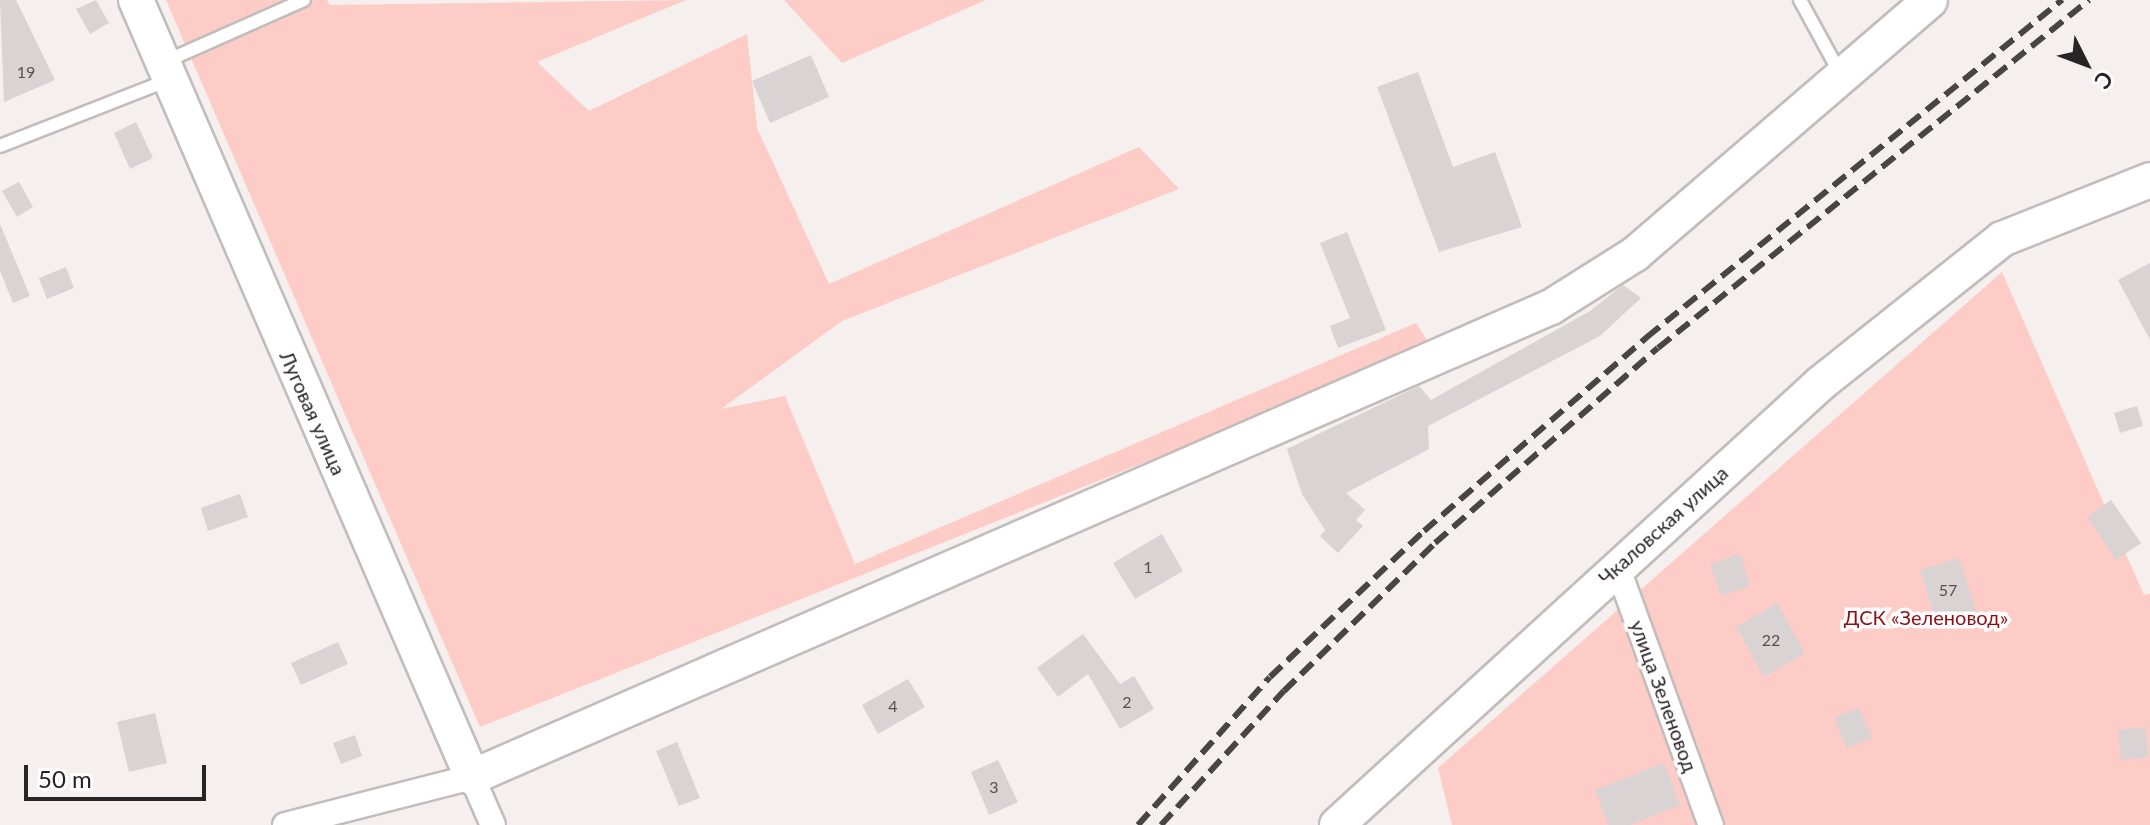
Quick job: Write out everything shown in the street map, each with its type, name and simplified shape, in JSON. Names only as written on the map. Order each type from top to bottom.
[{"type":"street","name":"Луговая улица","points":[[136,0],[493,825]]},
{"type":"street","points":[[285,825],[472,777],[1551,307],[1635,254],[1930,0]]},
{"type":"street","name":"Чкаловская улица","points":[[1341,823],[1617,566],[1821,383],[2002,239],[2150,180]]},
{"type":"street","name":"улица Зеленовод","points":[[1617,566],[1711,825]]},
{"type":"lane","points":[[0,146],[165,71],[304,0]]},
{"type":"lane","points":[[1800,0],[1842,76]]},
{"type":"green space","points":[[166,0],[327,0],[330,5],[686,0],[537,62],[589,111],[747,34],[757,128],[829,284],[1139,147],[1179,189],[842,321],[721,409],[785,396],[855,564],[1416,323],[1432,348],[480,727]]},
{"type":"green space","points":[[784,0],[986,0],[842,63]]},
{"type":"green space","name":"ДСК «Зеленовод»","points":[[2002,272],[2144,595],[2150,594],[2150,825],[1452,825],[1438,768]]},
{"type":"building","points":[[0,0],[16,0],[55,80],[4,102]]},
{"type":"building","points":[[96,0],[109,23],[90,34],[76,9]]},
{"type":"building","points":[[811,55],[829,97],[770,123],[752,81]]},
{"type":"building","points":[[1418,72],[1453,167],[1495,152],[1522,227],[1439,252],[1377,87]]},
{"type":"building","points":[[136,122],[153,158],[130,169],[114,133]]},
{"type":"building","points":[[19,182],[33,207],[17,217],[2,191]]},
{"type":"building","points":[[0,224],[30,296],[13,303],[0,271]]},
{"type":"building","points":[[1347,232],[1386,330],[1338,348],[1330,326],[1350,318],[1320,243]]},
{"type":"building","points":[[2150,263],[2150,340],[2118,280]]},
{"type":"building","points":[[66,267],[74,288],[47,299],[39,278]]},
{"type":"building","points":[[1623,285],[1641,298],[1600,336],[1428,426],[1429,449],[1346,493],[1365,510],[1356,520],[1363,526],[1338,553],[1320,536],[1325,530],[1302,494],[1287,449],[1419,386],[1431,400],[1590,311]]},
{"type":"building","points":[[2137,406],[2143,426],[2120,433],[2114,413]]},
{"type":"building","points":[[240,494],[248,517],[208,531],[201,508]]},
{"type":"building","points":[[2111,500],[2141,543],[2116,560],[2087,517]]},
{"type":"building","points":[[1162,534],[1183,571],[1135,599],[1113,563]]},
{"type":"building","points":[[1740,554],[1750,586],[1721,596],[1710,564]]},
{"type":"building","points":[[1959,558],[1976,610],[1937,623],[1920,570]]},
{"type":"building","points":[[1777,603],[1805,653],[1764,677],[1736,627]]},
{"type":"building","points":[[1083,634],[1120,684],[1134,676],[1154,709],[1120,729],[1088,674],[1058,697],[1037,668]]},
{"type":"building","points":[[338,642],[348,664],[301,685],[291,663]]},
{"type":"building","points":[[908,679],[925,707],[878,734],[862,705]]},
{"type":"building","points":[[1859,708],[1872,738],[1847,748],[1834,718]]},
{"type":"building","points":[[155,713],[167,763],[129,772],[117,722]]},
{"type":"building","points":[[2145,727],[2148,757],[2121,760],[2118,730]]},
{"type":"building","points":[[355,735],[362,756],[341,764],[333,743]]},
{"type":"building","points":[[677,742],[700,798],[679,806],[656,751]]},
{"type":"building","points":[[998,760],[1018,802],[989,815],[971,772]]},
{"type":"building","points":[[1664,763],[1680,805],[1630,825],[1608,825],[1595,790]]},
{"type":"railway","points":[[1138,825],[1270,677],[1424,531],[1647,337],[2062,0]]},
{"type":"railway","points":[[1161,825],[1284,691],[1435,543],[1658,348],[2089,0]]}]
